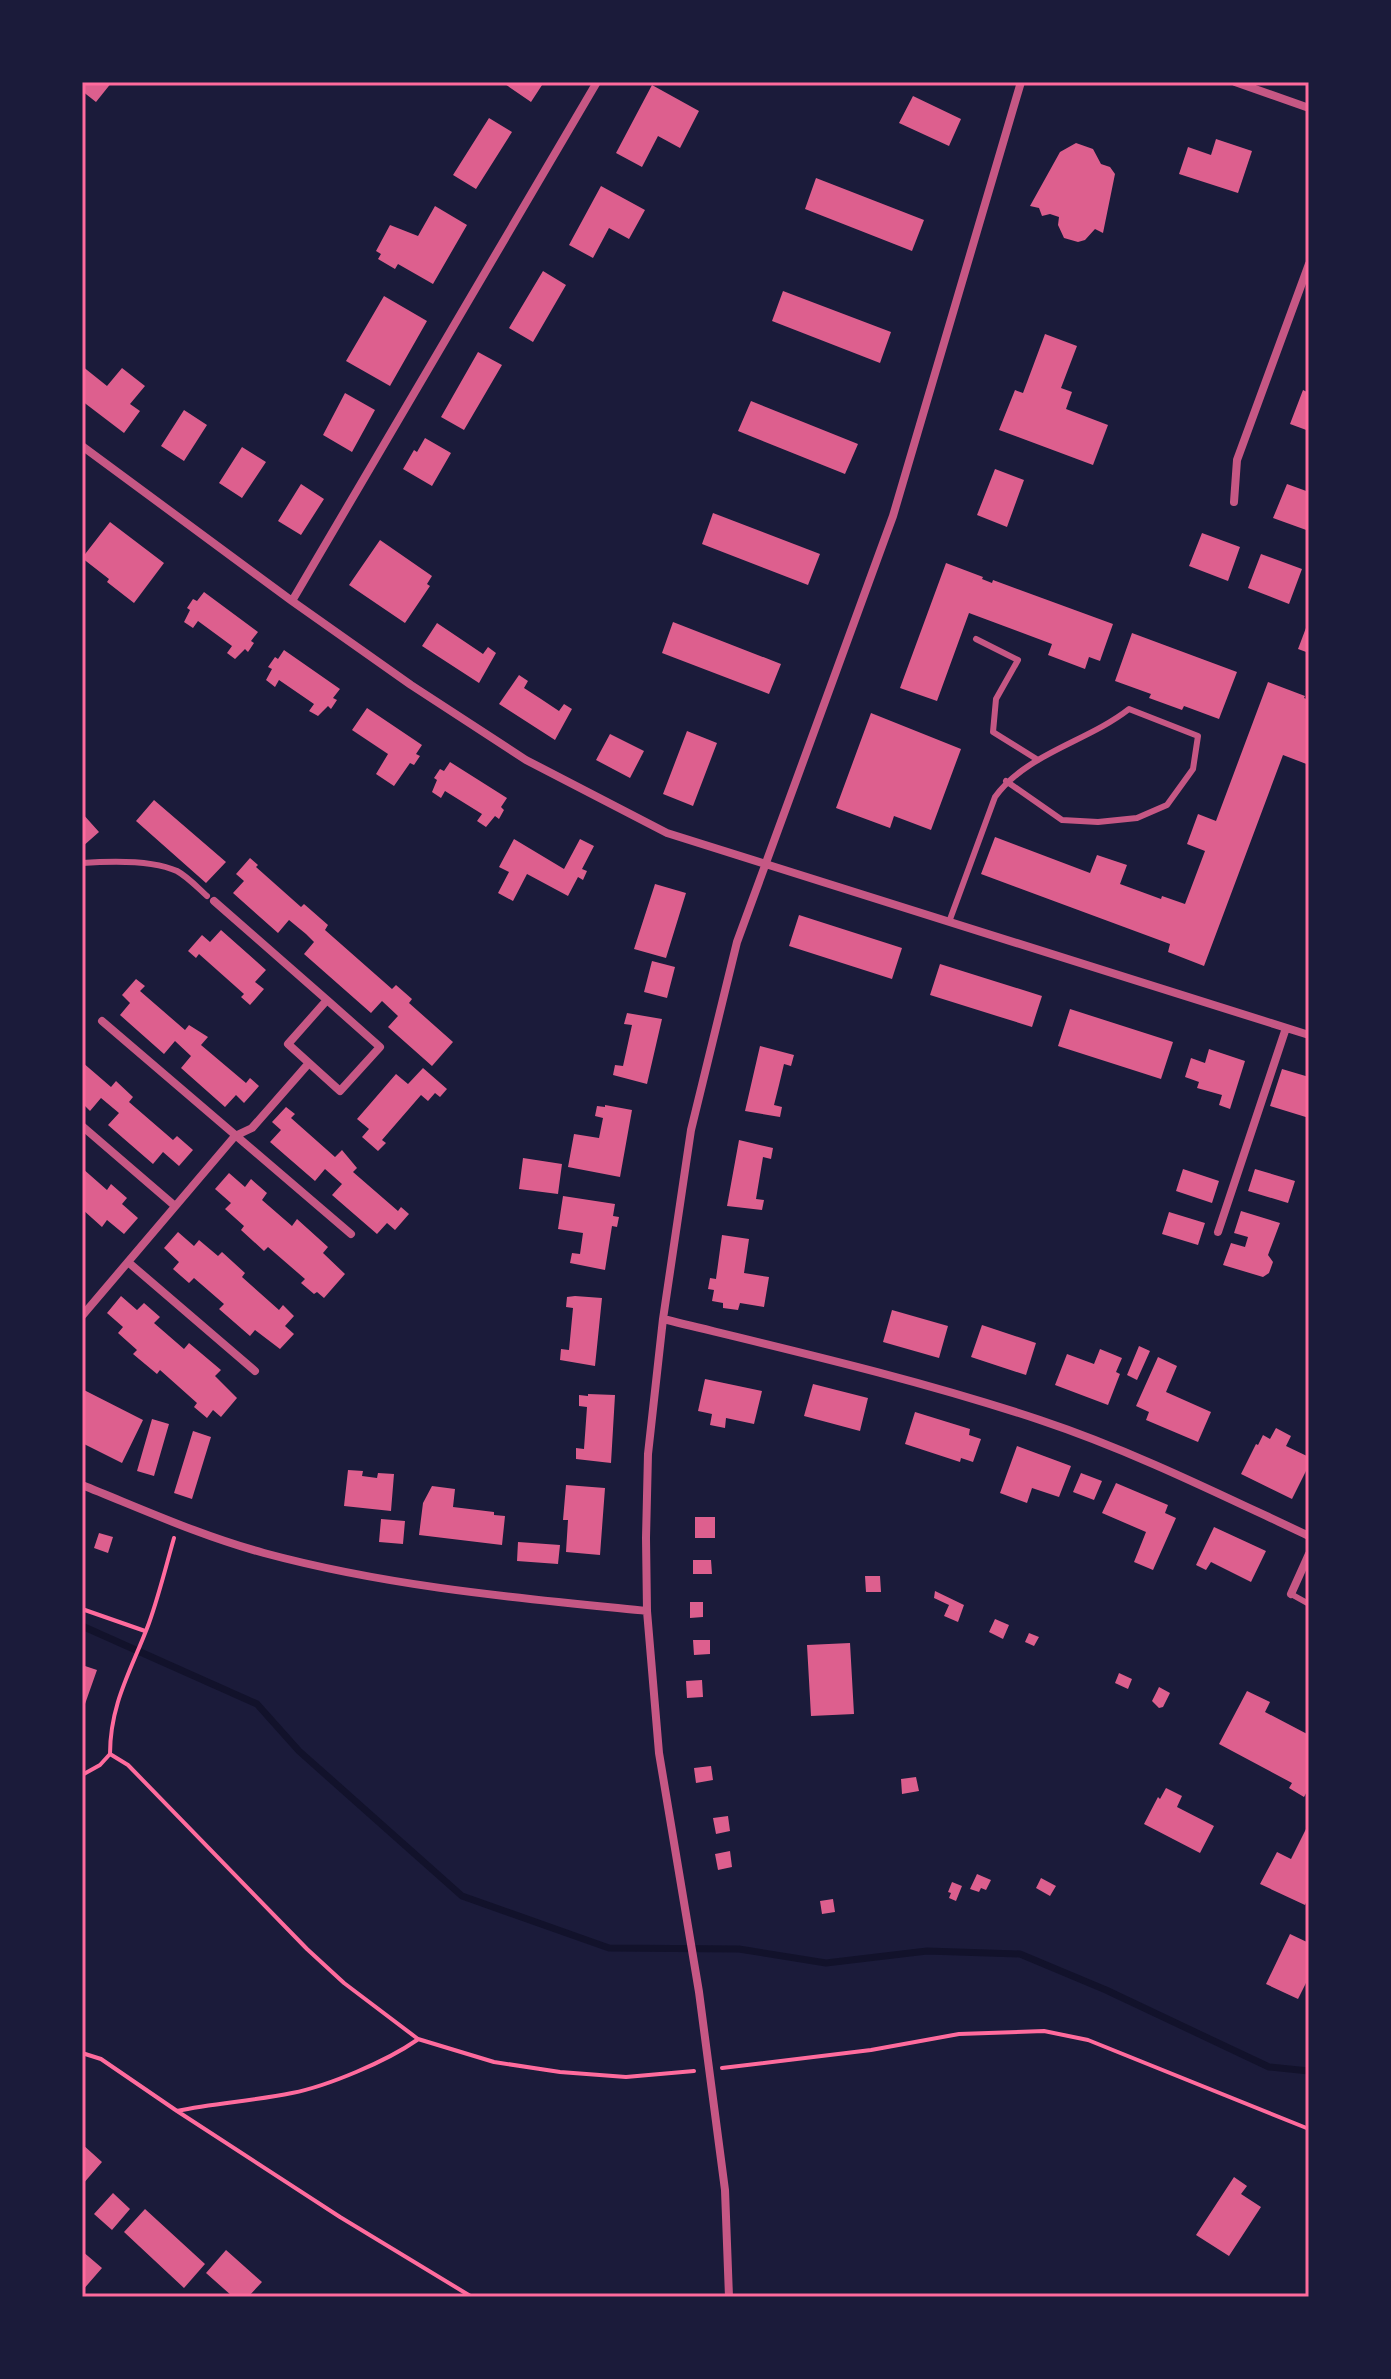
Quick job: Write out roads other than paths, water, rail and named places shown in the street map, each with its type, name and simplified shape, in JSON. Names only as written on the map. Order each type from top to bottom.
[{"type":"street","points":[[292,601],[597,82]]},
{"type":"street","points":[[729,2297],[725,2190],[699,1992],[659,1753],[647,1611],[648,1454],[663,1319],[691,1130],[737,942],[893,516],[1021,82]]},
{"type":"street","points":[[1235,82],[1309,108]]},
{"type":"street","points":[[1234,502],[1237,460],[1309,264]]},
{"type":"street","points":[[82,446],[411,685],[526,760],[667,833],[1309,1035]]},
{"type":"street","points":[[211,898],[327,1000],[380,1047],[340,1091],[288,1044],[327,1000]]},
{"type":"street","points":[[102,1021],[351,1234]]},
{"type":"street","points":[[1218,1232],[1286,1028]]},
{"type":"street","points":[[82,1316],[235,1136],[252,1128],[309,1063]]},
{"type":"street","points":[[82,1126],[175,1206]]},
{"type":"street","points":[[128,1262],[255,1371]]},
{"type":"street","points":[[663,1319],[922,1383],[1043,1421],[1174,1473],[1309,1536]]},
{"type":"street","points":[[82,1485],[178,1524],[260,1552],[330,1569],[444,1590],[647,1611]]},
{"type":"street","points":[[1291,1594],[1309,1554]]},
{"type":"lane","points":[[976,639],[1018,660],[996,699],[993,732],[1038,760]]},
{"type":"lane","points":[[949,922],[995,797],[1006,781],[1038,760],[1107,726],[1129,709],[1198,736],[1193,769],[1167,805],[1137,818],[1098,822],[1062,820],[1006,781]]},
{"type":"lane","points":[[82,863],[106,861],[178,872],[211,898]]},
{"type":"lane","points":[[1291,1594],[1309,1604]]},
{"type":"waterway","points":[[82,1626],[257,1704],[299,1751],[462,1896],[609,1948],[739,1949],[826,1963],[927,1951],[1020,1954],[1106,1990],[1269,2067],[1309,2071]]}]
